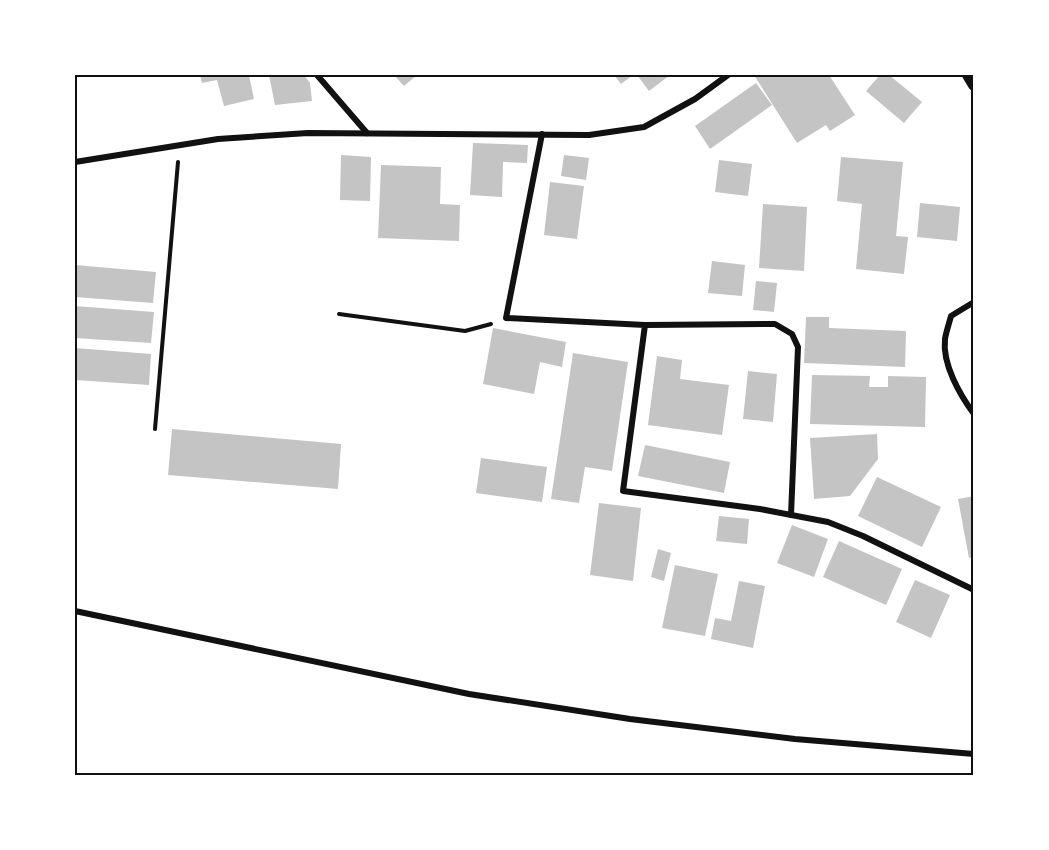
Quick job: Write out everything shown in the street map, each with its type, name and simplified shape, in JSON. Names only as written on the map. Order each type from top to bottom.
[{"type":"main road","points":[[968,75],[974,85]]},
{"type":"street","points":[[317,75],[366,133]]},
{"type":"street","points":[[75,162],[218,139],[308,133],[589,135],[644,127],[694,99],[728,75]]},
{"type":"street","points":[[542,134],[506,318],[645,325],[775,324],[792,334],[798,347],[791,515]]},
{"type":"street","points":[[974,302],[951,316],[944,340],[949,370],[974,414]]},
{"type":"street","points":[[645,325],[623,491],[828,522],[863,536],[974,590]]},
{"type":"street","points":[[75,611],[469,694],[630,719],[795,739],[974,754]]},
{"type":"path","points":[[155,429],[179,147]]},
{"type":"path","points":[[339,314],[465,331],[506,318]]},
{"type":"building","points":[[200,75],[249,75],[254,99],[224,106],[217,80],[202,83]]},
{"type":"building","points":[[269,75],[304,75],[310,83],[312,101],[275,105]]},
{"type":"building","points":[[394,75],[417,75],[404,86]]},
{"type":"building","points":[[614,75],[633,75],[621,84]]},
{"type":"building","points":[[637,75],[670,75],[649,91]]},
{"type":"building","points":[[754,75],[829,75],[855,115],[830,131],[826,125],[797,143]]},
{"type":"building","points":[[880,75],[889,75],[922,102],[904,123],[866,91]]},
{"type":"building","points":[[756,83],[772,105],[710,149],[695,126]]},
{"type":"building","points":[[473,143],[528,145],[527,163],[503,162],[502,197],[470,195]]},
{"type":"building","points":[[341,155],[371,157],[370,201],[340,200]]},
{"type":"building","points":[[564,155],[589,158],[586,180],[561,176]]},
{"type":"building","points":[[841,157],[903,162],[896,236],[908,237],[904,274],[856,269],[862,204],[837,201]]},
{"type":"building","points":[[719,160],[752,164],[748,196],[715,192]]},
{"type":"building","points":[[381,165],[441,167],[440,204],[460,205],[459,241],[378,238]]},
{"type":"building","points":[[550,182],[584,186],[577,239],[544,235]]},
{"type":"building","points":[[920,203],[960,207],[957,241],[917,237]]},
{"type":"building","points":[[763,204],[807,207],[804,271],[759,268]]},
{"type":"building","points":[[712,261],[745,265],[742,296],[708,293]]},
{"type":"building","points":[[75,265],[156,272],[153,303],[75,297]]},
{"type":"building","points":[[756,281],[777,283],[774,312],[753,310]]},
{"type":"building","points":[[75,306],[154,312],[151,343],[75,338]]},
{"type":"building","points":[[806,317],[829,317],[829,328],[906,331],[905,367],[804,363]]},
{"type":"building","points":[[493,328],[566,342],[562,367],[540,362],[534,394],[483,384]]},
{"type":"building","points":[[75,348],[151,354],[149,385],[75,380]]},
{"type":"building","points":[[573,353],[628,362],[612,471],[585,467],[579,503],[551,499]]},
{"type":"building","points":[[657,356],[682,360],[680,379],[729,385],[722,435],[648,425]]},
{"type":"building","points":[[748,371],[777,374],[773,422],[743,419]]},
{"type":"building","points":[[812,375],[870,376],[869,387],[888,387],[888,376],[926,377],[925,427],[810,424]]},
{"type":"building","points":[[172,429],[341,444],[338,489],[168,475]]},
{"type":"building","points":[[877,434],[878,459],[850,496],[814,499],[810,438]]},
{"type":"building","points":[[645,445],[730,462],[724,493],[638,476]]},
{"type":"building","points":[[481,458],[547,467],[542,502],[476,493]]},
{"type":"building","points":[[877,477],[941,507],[922,547],[858,516]]},
{"type":"building","points":[[974,496],[974,557],[969,558],[958,499]]},
{"type":"building","points":[[599,503],[641,508],[633,581],[590,575]]},
{"type":"building","points":[[719,516],[749,519],[747,544],[716,541]]},
{"type":"building","points":[[792,525],[828,539],[814,577],[777,563]]},
{"type":"building","points":[[839,541],[902,569],[886,605],[823,577]]},
{"type":"building","points":[[658,549],[671,553],[664,581],[651,577]]},
{"type":"building","points":[[675,565],[718,574],[705,636],[662,628]]},
{"type":"building","points":[[915,580],[950,595],[931,638],[896,622]]},
{"type":"building","points":[[739,581],[765,586],[753,648],[711,639],[715,618],[731,621]]}]
